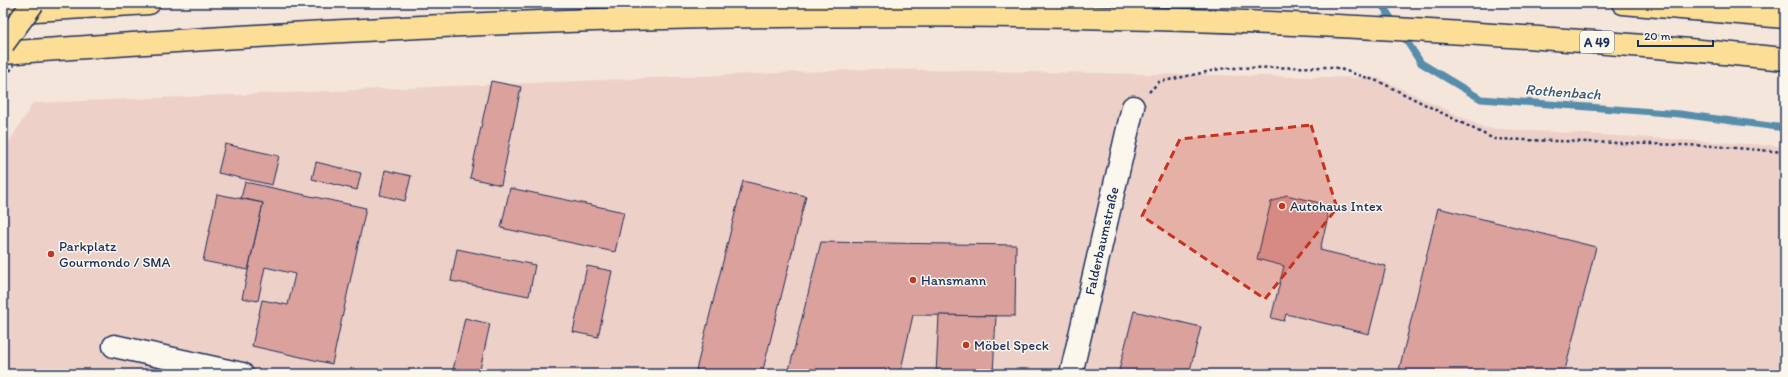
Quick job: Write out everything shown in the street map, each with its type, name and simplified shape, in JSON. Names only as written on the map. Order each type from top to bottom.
[{"type":"main road","points":[[3,44],[33,3]]},
{"type":"main road","points":[[3,12],[149,3]]},
{"type":"main road","points":[[1623,3],[1785,17]]},
{"type":"main road","name":"A 49","points":[[3,53],[373,30],[666,18],[938,16],[1204,20],[1372,28],[1486,34],[1666,47],[1785,59]]},
{"type":"street","name":"Falderbaumstraße","points":[[1071,374],[1133,108]]},
{"type":"street","points":[[114,346],[242,374]]},
{"type":"path","points":[[1133,108],[1159,82],[1210,71],[1225,68],[1334,67],[1380,82],[1494,139],[1714,146],[1785,152]]},
{"type":"highlighted area","points":[[1311,125],[1337,208],[1265,299],[1142,216],[1180,139]]},
{"type":"shaded area","points":[[873,69],[1379,78],[1485,128],[1785,146],[1785,374],[3,374],[3,152],[33,103]]},
{"type":"building","points":[[491,81],[521,87],[501,185],[470,178]]},
{"type":"building","points":[[225,144],[279,156],[272,185],[218,173]]},
{"type":"building","points":[[316,162],[361,173],[357,190],[312,179]]},
{"type":"building","points":[[385,170],[411,176],[405,201],[380,195]]},
{"type":"building","points":[[743,181],[806,196],[762,374],[695,374]]},
{"type":"building","points":[[245,182],[366,208],[332,364],[252,346],[262,300],[288,305],[295,274],[265,267],[258,301],[242,298],[263,203],[241,198]]},
{"type":"building","points":[[510,188],[624,212],[615,252],[501,228]]},
{"type":"building","points":[[217,194],[263,203],[248,270],[203,261]]},
{"type":"building","points":[[1286,195],[1320,203],[1328,217],[1320,250],[1386,266],[1369,334],[1286,314],[1284,321],[1271,318],[1284,266],[1257,259],[1271,202]]},
{"type":"building","points":[[1438,208],[1596,247],[1564,374],[1398,374]]},
{"type":"building","name":"Hansmann","points":[[821,242],[1016,245],[1015,316],[913,315],[900,374],[788,374]]},
{"type":"building","points":[[457,249],[535,265],[529,296],[451,281]]},
{"type":"building","points":[[587,266],[612,271],[598,337],[573,332]]},
{"type":"building","points":[[1134,311],[1201,327],[1189,374],[1118,374]]},
{"type":"building","name":"Möbel Speck","points":[[939,315],[996,316],[993,374],[936,374]]},
{"type":"building","points":[[465,318],[490,324],[479,374],[452,374]]},
{"type":"waterway","name":"Rothenbach","points":[[1381,3],[1396,26]]},
{"type":"waterway","name":"Rothenbach","points":[[1402,34],[1421,63],[1481,99],[1680,114],[1785,128]]},
{"type":"place","name":"Autohaus Intex","points":[[1282,206]]},
{"type":"place","name":"Parkplatz Gourmondo / SMA","points":[[51,254]]},
{"type":"place","name":"Hansmann","points":[[913,280]]},
{"type":"place","name":"Möbel Speck","points":[[966,345]]}]
